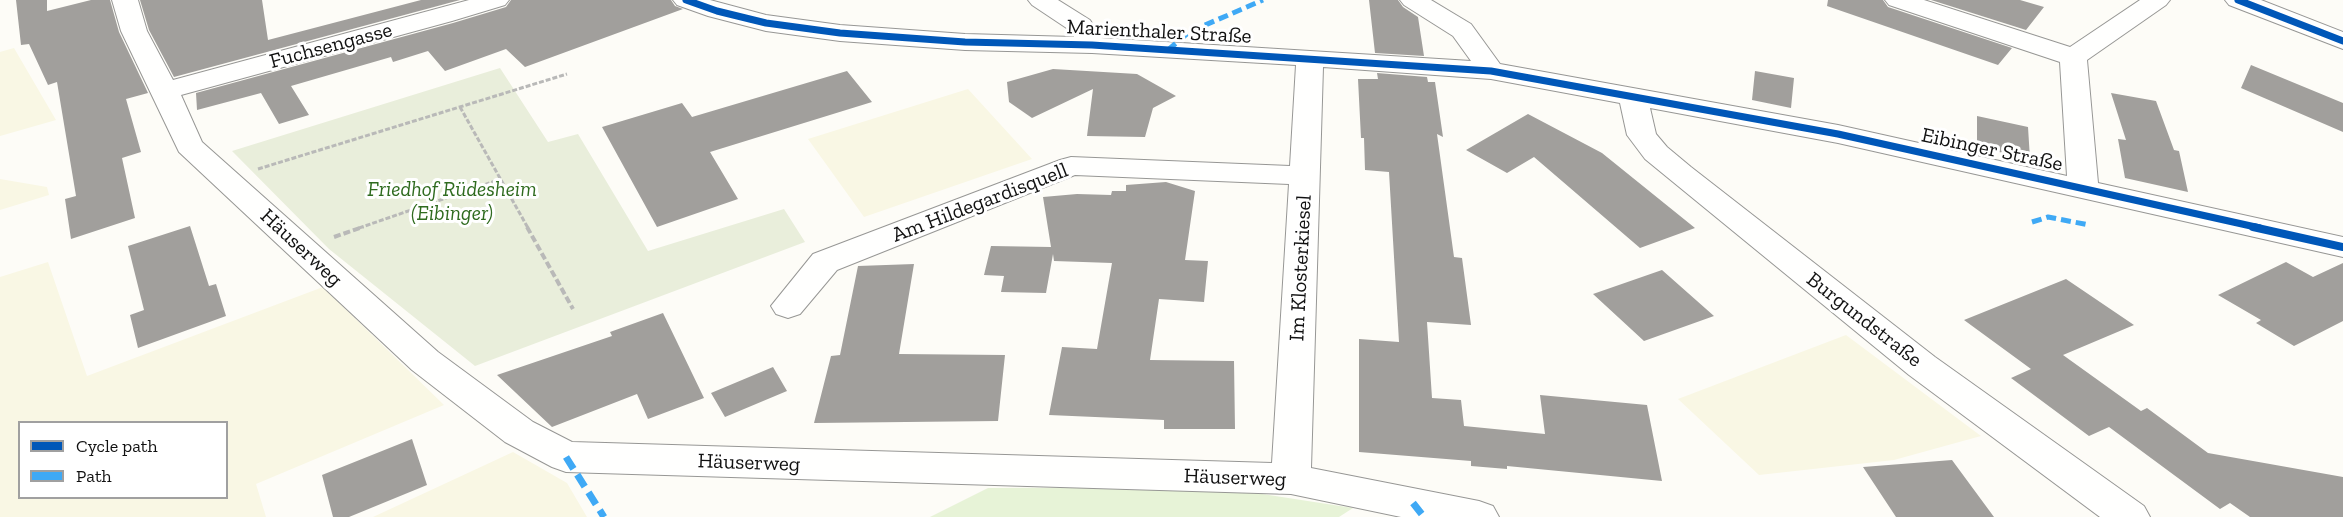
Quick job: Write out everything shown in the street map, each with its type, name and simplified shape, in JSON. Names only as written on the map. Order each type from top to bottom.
[{"type":"street","name":"Häuserweg","points":[[125,0],[134,31],[165,91],[189,146],[425,361],[519,432],[566,457],[1291,479],[1479,517]]},
{"type":"street","name":"Fuchsengasse","points":[[165,91],[496,0]]},
{"type":"street","name":"Marienthaler Straße","points":[[686,0],[717,11],[765,23],[805,29],[965,42],[1092,45],[1491,72],[1632,96]]},
{"type":"street","points":[[1041,0],[1081,26],[1092,45]]},
{"type":"street","points":[[1413,0],[1462,30],[1491,72]]},
{"type":"street","points":[[1898,0],[2073,57]]},
{"type":"street","points":[[2073,57],[2157,0]]},
{"type":"street","points":[[2238,0],[2343,41]]},
{"type":"street","points":[[2073,57],[2083,188]]},
{"type":"street","name":"Im Klosterkiesel","points":[[1291,479],[1310,58]]},
{"type":"street","name":"Eibinger Straße","points":[[1632,96],[1838,134],[2343,247]]},
{"type":"street","name":"Burgundstraße","points":[[1632,96],[1642,135],[1656,153],[1922,366],[2130,517]]},
{"type":"street","name":"Am Hildegardisquell","points":[[788,306],[825,262],[1071,166],[1305,176]]},
{"type":"path","points":[[225,179],[567,74]]},
{"type":"path","points":[[460,107],[573,309]]},
{"type":"path","points":[[302,248],[501,179]]},
{"type":"shaded area","points":[[14,48],[56,120],[0,136],[0,52]]},
{"type":"shaded area","points":[[968,89],[1032,159],[864,217],[808,139]]},
{"type":"shaded area","points":[[0,179],[47,187],[49,195],[0,210]]},
{"type":"shaded area","points":[[48,262],[87,376],[323,287],[444,405],[256,484],[266,517],[0,517],[0,277]]},
{"type":"shaded area","points":[[1846,335],[1981,436],[1894,460],[1759,475],[1678,399]]},
{"type":"shaded area","points":[[513,452],[567,483],[587,517],[373,517]]},
{"type":"green space","name":"Friedhof Rüdesheim (Eibinger)","points":[[500,68],[548,142],[578,134],[648,251],[784,209],[805,242],[475,366],[329,249],[232,151]]},
{"type":"green space","points":[[1217,487],[1353,508],[1339,517],[930,517],[988,488]]},
{"type":"building","points":[[16,0],[47,0],[47,11],[91,0],[110,0],[119,32],[148,93],[126,99],[141,152],[122,158],[135,218],[71,239],[65,199],[76,196],[57,82],[48,85],[29,44],[21,45]]},
{"type":"building","points":[[140,0],[262,0],[268,40],[421,0],[460,0],[174,77],[149,30]]},
{"type":"building","points":[[511,0],[671,0],[675,6],[683,9],[525,67],[506,49],[445,71],[428,51],[393,62],[391,57],[291,86],[309,115],[279,124],[261,93],[197,110],[196,93],[453,23],[506,7]]},
{"type":"building","points":[[1369,0],[1398,0],[1403,7],[1418,17],[1424,56],[1375,53]]},
{"type":"building","points":[[1828,0],[1883,0],[1888,7],[2012,48],[1998,65],[1827,6]]},
{"type":"building","points":[[1931,0],[2020,0],[2044,7],[2026,30]]},
{"type":"building","points":[[2251,65],[2343,103],[2343,132],[2241,88]]},
{"type":"building","points":[[1053,69],[1137,74],[1176,96],[1153,108],[1145,137],[1087,136],[1093,89],[1032,118],[1009,102],[1007,82]]},
{"type":"building","points":[[847,71],[872,102],[710,152],[738,199],[657,227],[602,127],[682,103],[692,117]]},
{"type":"building","points":[[1755,71],[1794,78],[1791,108],[1752,100]]},
{"type":"building","points":[[1377,73],[1427,77],[1428,82],[1435,82],[1443,137],[1437,134],[1454,257],[1462,258],[1471,325],[1427,322],[1432,398],[1461,400],[1464,426],[1545,434],[1540,395],[1647,405],[1662,481],[1507,466],[1507,469],[1471,466],[1471,461],[1359,452],[1359,339],[1399,342],[1389,172],[1365,170],[1364,138],[1361,138],[1358,79],[1378,79]]},
{"type":"building","points":[[2111,93],[2156,101],[2174,150],[2179,151],[2188,192],[2125,178],[2118,139],[2126,140]]},
{"type":"building","points":[[1528,114],[1602,153],[1695,228],[1640,248],[1534,157],[1507,173],[1466,150]]},
{"type":"building","points":[[1977,116],[2028,127],[2030,159],[1977,147]]},
{"type":"building","points":[[1166,182],[1195,191],[1185,260],[1208,261],[1204,302],[1159,299],[1150,360],[1234,361],[1235,429],[1164,429],[1164,420],[1049,415],[1062,347],[1097,349],[1112,263],[1054,261],[1053,254],[1046,293],[1001,292],[1004,276],[984,275],[991,246],[1051,247],[1043,197],[1077,194],[1111,195],[1112,191],[1126,191],[1126,185]]},
{"type":"building","points":[[190,226],[209,286],[216,284],[226,316],[138,348],[130,315],[144,310],[128,246]]},
{"type":"building","points":[[2286,262],[2313,277],[2343,263],[2343,321],[2294,346],[2256,323],[2261,320],[2218,295]]},
{"type":"building","points":[[914,264],[899,354],[1005,355],[998,421],[814,423],[831,356],[840,355],[858,266]]},
{"type":"building","points":[[1662,270],[1714,316],[1644,341],[1593,294]]},
{"type":"building","points":[[2066,279],[2134,325],[2063,355],[2141,411],[2147,408],[2208,453],[2343,477],[2343,517],[2250,517],[2230,503],[2220,509],[2109,427],[2089,436],[2011,378],[2031,369],[1964,320]]},
{"type":"building","points":[[663,313],[704,398],[648,419],[637,394],[552,427],[497,375],[612,336],[610,332]]},
{"type":"building","points":[[773,367],[787,391],[725,417],[711,393]]},
{"type":"building","points":[[412,439],[427,485],[349,517],[333,517],[322,475]]},
{"type":"building","points":[[1952,460],[1994,517],[1896,517],[1863,467]]},
{"type":"marked path","points":[[1168,50],[1189,32],[1263,0]]},
{"type":"marked path","points":[[2032,222],[2048,217],[2089,225]]},
{"type":"marked path","points":[[566,457],[604,517]]},
{"type":"marked path","points":[[1413,503],[1424,517]]},
{"type":"cycle path","points":[[686,0],[717,11],[766,23],[840,33],[965,42],[1092,45],[1491,71],[1838,134],[2343,247]]},
{"type":"cycle path","points":[[2238,0],[2343,41]]}]
